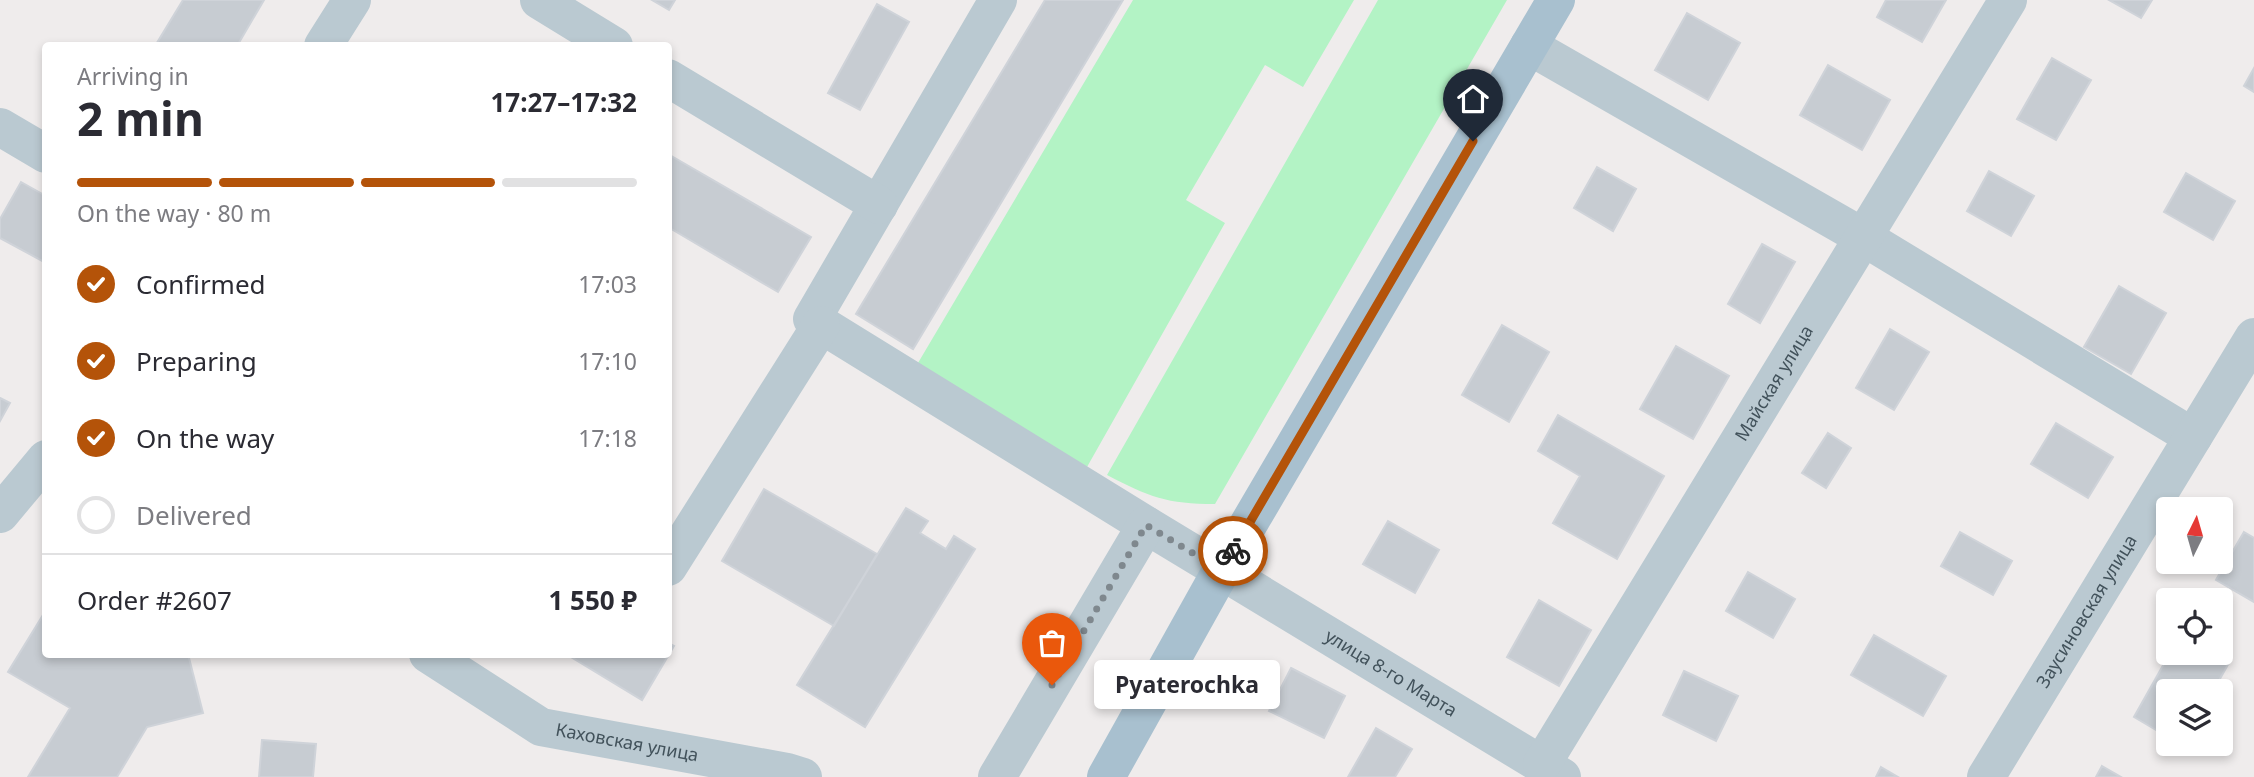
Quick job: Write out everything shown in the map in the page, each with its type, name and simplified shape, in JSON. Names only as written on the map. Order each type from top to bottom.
[{"type":"main road","points":[[1106,777],[1221,570],[1556,0]]},
{"type":"street","points":[[326,42],[352,0]]},
{"type":"street","points":[[672,561],[821,325],[813,319],[998,0]]},
{"type":"street","name":"Майская улица","points":[[1552,771],[1863,237],[2008,0]]},
{"type":"street","points":[[543,1],[608,42]]},
{"type":"street","points":[[1529,46],[1863,237],[2193,437]]},
{"type":"street","points":[[672,80],[879,205]]},
{"type":"street","points":[[0,127],[42,152]]},
{"type":"street","name":"улица 8-го Марта","points":[[821,325],[1552,771]]},
{"type":"street","name":"Заусиновская улица","points":[[1986,777],[2254,337]]},
{"type":"street","points":[[0,514],[42,464]]},
{"type":"street","points":[[997,777],[1146,525]]},
{"type":"street","name":"Каховская улица","points":[[434,658],[541,727],[803,777]]},
{"type":"green space","points":[[1133,0],[1354,0],[1303,87],[1265,65],[1186,200],[1225,223],[1087,467],[915,368]]},
{"type":"green space","points":[[1378,0],[1507,0],[1215,504],[1184,503],[1159,498],[1107,475]]},
{"type":"building","points":[[183,0],[264,0],[239,42],[157,42]]},
{"type":"building","points":[[652,0],[675,0],[669,10]]},
{"type":"building","points":[[1045,0],[1123,0],[913,349],[856,314]]},
{"type":"building","points":[[1886,0],[1946,0],[1922,42],[1877,17]]},
{"type":"building","points":[[2109,0],[2152,0],[2141,18]]},
{"type":"building","points":[[877,4],[909,22],[860,110],[828,93]]},
{"type":"building","points":[[1687,13],[1740,43],[1708,100],[1655,70]]},
{"type":"building","points":[[2052,58],[2091,80],[2056,140],[2017,119]]},
{"type":"building","points":[[1828,65],[1890,100],[1862,150],[1800,115]]},
{"type":"building","points":[[2254,68],[2254,92],[2244,86]]},
{"type":"building","points":[[672,156],[811,237],[778,292],[672,229]]},
{"type":"building","points":[[1597,167],[1636,189],[1613,231],[1574,208]]},
{"type":"building","points":[[1989,171],[2034,196],[2011,236],[1967,211]]},
{"type":"building","points":[[2186,173],[2235,201],[2213,240],[2164,212]]},
{"type":"building","points":[[21,182],[42,194],[42,261],[0,238],[0,219]]},
{"type":"building","points":[[1762,244],[1795,262],[1760,323],[1728,304]]},
{"type":"building","points":[[2119,286],[2166,313],[2131,374],[2084,347]]},
{"type":"building","points":[[1502,325],[1549,352],[1509,422],[1462,395]]},
{"type":"building","points":[[1890,329],[1929,352],[1894,410],[1856,388]]},
{"type":"building","points":[[1676,346],[1729,376],[1693,439],[1640,409]]},
{"type":"building","points":[[0,398],[10,403],[0,421]]},
{"type":"building","points":[[1558,415],[1664,476],[1617,559],[1553,523],[1580,476],[1538,451]]},
{"type":"building","points":[[2056,423],[2113,457],[2088,498],[2031,464]]},
{"type":"building","points":[[1828,433],[1851,448],[1826,488],[1802,473]]},
{"type":"building","points":[[764,489],[877,554],[834,626],[722,561]]},
{"type":"building","points":[[906,508],[928,521],[920,533],[946,549],[954,536],[975,549],[865,727],[797,685]]},
{"type":"building","points":[[1388,521],[1439,550],[1415,593],[1363,564]]},
{"type":"building","points":[[1960,532],[2012,561],[1993,595],[1941,566]]},
{"type":"building","points":[[2244,532],[2254,538],[2254,602],[2216,580],[2220,574],[2233,574],[2233,551]]},
{"type":"building","points":[[1748,572],[1795,599],[1773,638],[1726,611]]},
{"type":"building","points":[[1539,600],[1591,630],[1559,686],[1507,657]]},
{"type":"building","points":[[42,617],[42,658],[189,658],[203,713],[147,727],[117,777],[28,777],[70,708],[8,672]]},
{"type":"building","points":[[1874,635],[1946,676],[1923,716],[1851,675]]},
{"type":"building","points":[[573,658],[667,658],[642,700]]},
{"type":"building","points":[[2163,665],[2228,665],[2220,679],[2156,679],[2156,730],[2134,717]]},
{"type":"building","points":[[1291,668],[1345,696],[1324,738],[1269,711]]},
{"type":"building","points":[[1684,671],[1738,696],[1716,741],[1663,715]]},
{"type":"building","points":[[1376,728],[1412,749],[1395,777],[1348,777]]},
{"type":"building","points":[[262,740],[316,744],[313,777],[259,777]]},
{"type":"building","points":[[2102,766],[2121,777],[2096,777]]},
{"type":"building","points":[[1881,767],[1898,777],[1876,777]]},
{"type":"way so far","points":[[1052,685],[1146,525],[1221,570],[1233,551]]},
{"type":"place","name":"Pyaterochka","points":[[1052,685]]},
{"type":"route","points":[[1233,551],[1473,141]]}]
